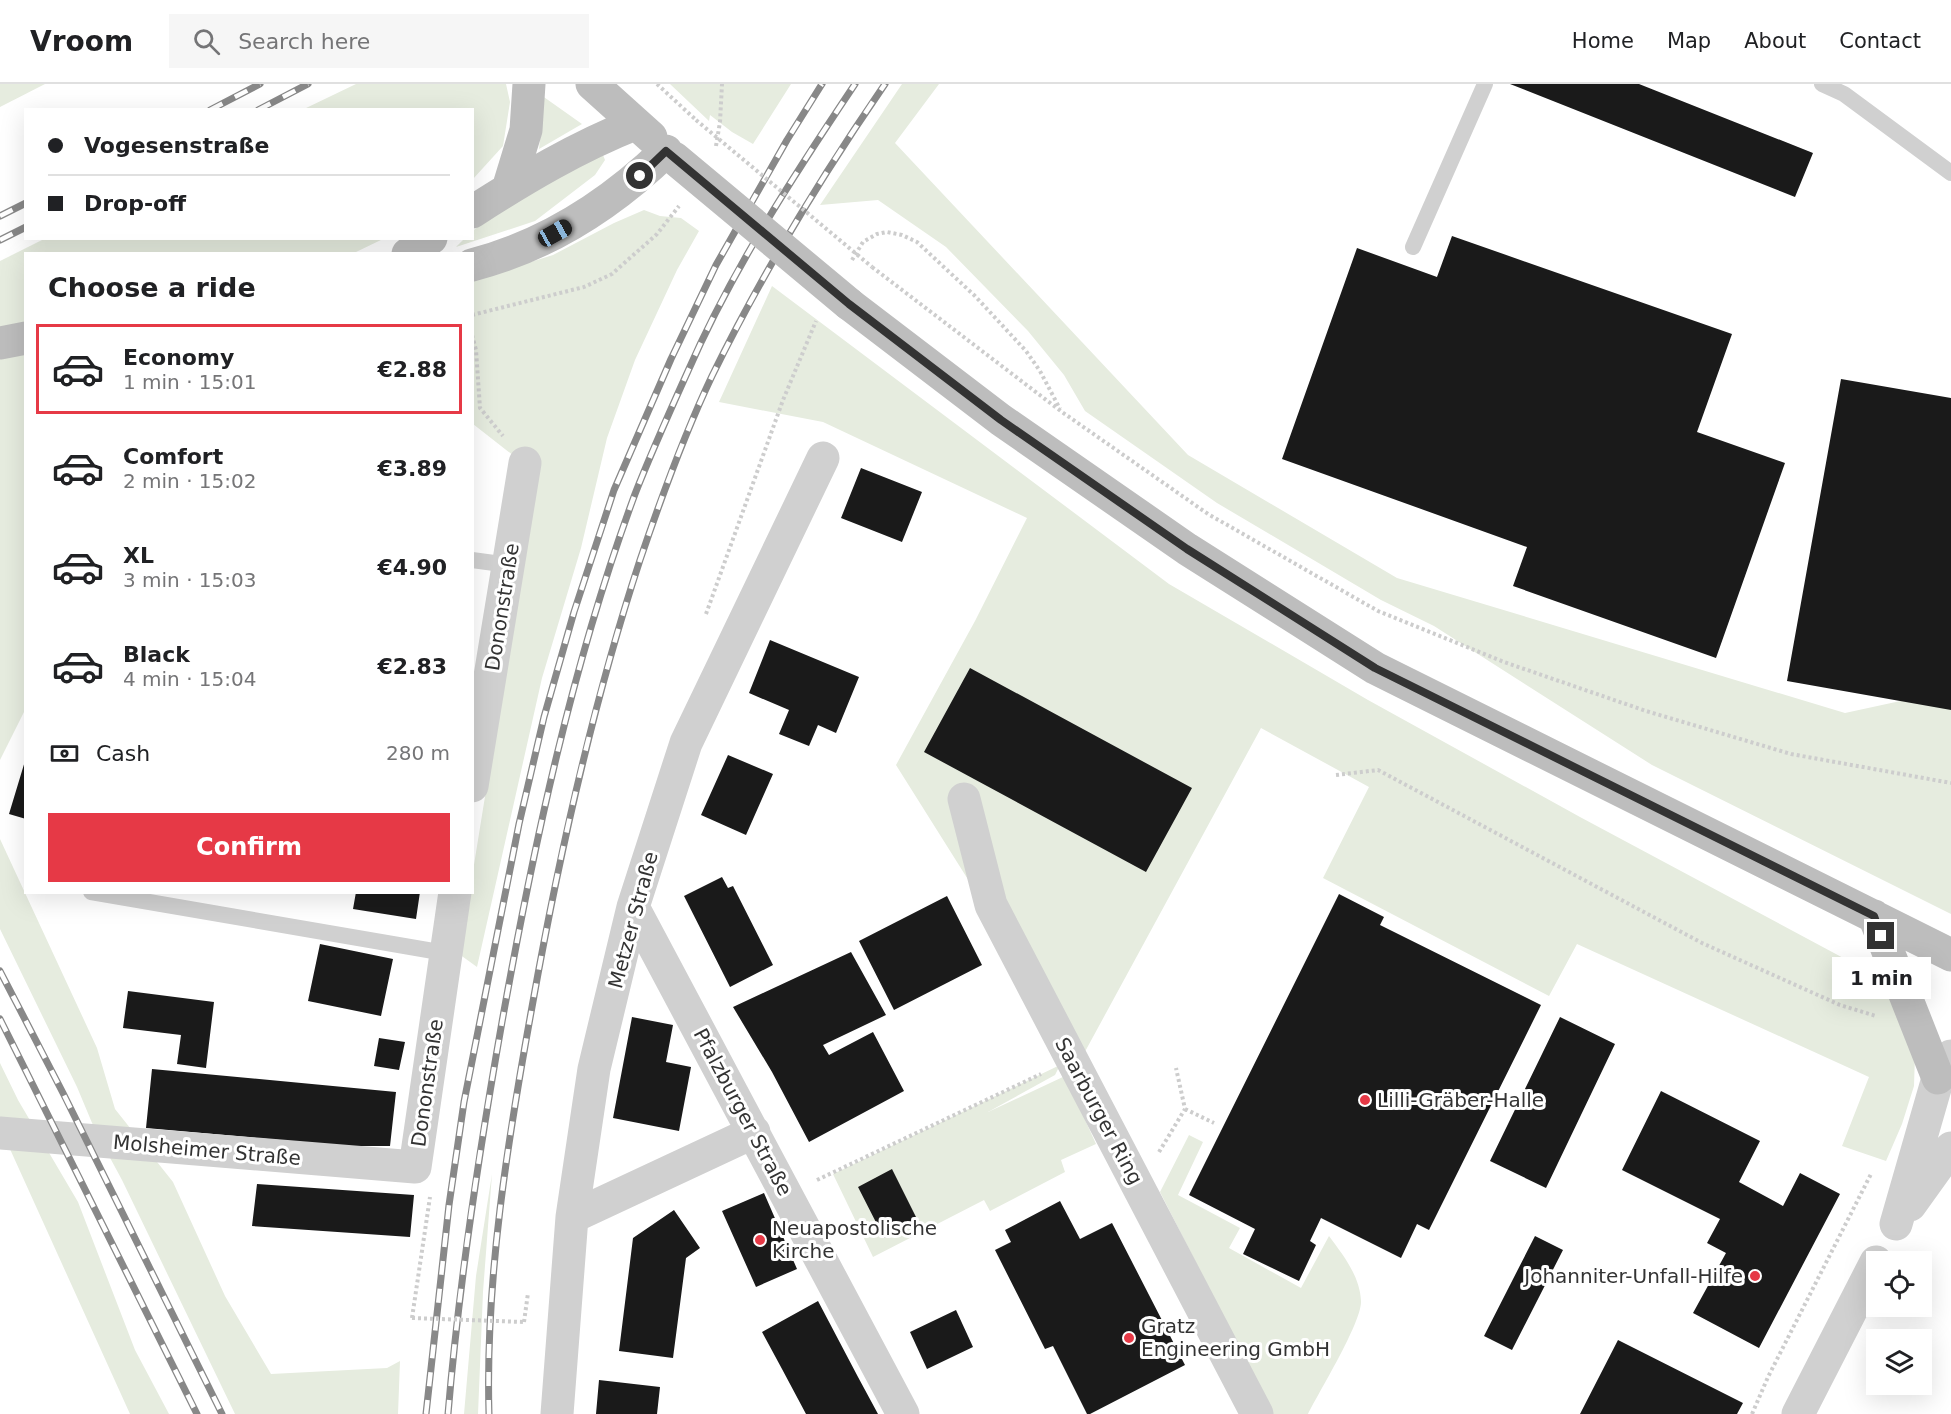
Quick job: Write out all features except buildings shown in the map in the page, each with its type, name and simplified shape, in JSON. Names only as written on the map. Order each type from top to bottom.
[{"type":"main road","points":[[508,189],[526,130],[529,84]]},
{"type":"main road","points":[[592,84],[670,154],[849,304],[1001,420],[1187,549],[1375,668],[1951,955]]},
{"type":"main road","points":[[474,211],[565,155],[635,124]]},
{"type":"main road","points":[[474,264],[500,258],[536,243],[574,222],[670,154]]},
{"type":"main road","points":[[411,252],[428,240]]},
{"type":"main road","points":[[0,343],[24,338]]},
{"type":"main road","points":[[1874,916],[1944,1067]]},
{"type":"street","name":"Metzer Straße","points":[[557,1414],[572,1217],[594,1070],[633,907],[686,743],[823,458]]},
{"type":"street","name":"Dononstraße","points":[[474,774],[525,463]]},
{"type":"street","name":"Saarburger Ring","points":[[964,799],[991,905],[1257,1414]]},
{"type":"street","name":"Dononstraße","points":[[415,1167],[455,894]]},
{"type":"street","name":"Pfalzburger Straße","points":[[633,907],[903,1414]]},
{"type":"street","points":[[1896,1224],[1944,1067]]},
{"type":"street","points":[[572,1217],[754,1132]]},
{"type":"street","name":"Molsheimer Straße","points":[[0,1133],[415,1167]]},
{"type":"street","points":[[1882,1251],[1896,1224],[1951,1148]]},
{"type":"street","points":[[1798,1414],[1866,1283]]},
{"type":"lane","points":[[1413,247],[1485,84]]},
{"type":"lane","points":[[1822,84],[1844,94],[1951,173]]},
{"type":"lane","points":[[474,560],[509,565]]},
{"type":"lane","points":[[103,894],[445,953]]},
{"type":"path","points":[[657,84],[696,120],[872,267],[1062,412],[1208,514],[1378,611],[1504,662],[1646,711],[1791,754],[1951,783]]},
{"type":"path","points":[[474,314],[584,287],[612,274]]},
{"type":"path","points":[[474,342],[480,408],[525,463]]},
{"type":"path","points":[[1336,775],[1378,770],[1702,943],[1840,1005],[1882,1018]]},
{"type":"path","points":[[787,1194],[1071,1059]]},
{"type":"path","points":[[1138,1186],[1185,1109],[1176,1068]]},
{"type":"path","points":[[1185,1109],[1214,1123]]},
{"type":"path","points":[[415,1167],[434,1168],[412,1318],[524,1322]]},
{"type":"path","points":[[1752,1414],[1768,1377],[1873,1172]]},
{"type":"shaded area","points":[[0,84],[45,84],[0,107]]},
{"type":"shaded area","points":[[356,84],[506,84],[510,102],[503,146],[474,178],[474,108],[306,108]]},
{"type":"shaded area","points":[[670,84],[791,84],[753,144],[710,115],[709,121]]},
{"type":"shaded area","points":[[902,84],[939,84],[895,143],[1188,455],[1397,578],[1845,713],[1905,700],[1951,703],[1951,914],[1652,765],[1434,626],[1381,600],[1217,503],[1085,411],[1064,375],[1028,331],[946,247],[878,200],[820,205]]},
{"type":"shaded area","points":[[541,95],[582,124],[539,149],[542,121]]},
{"type":"shaded area","points":[[598,153],[603,155],[605,160],[595,175],[535,221],[456,247],[463,240],[474,240],[474,230],[481,223]]},
{"type":"shaded area","points":[[644,210],[660,216],[681,218],[699,231],[677,270],[635,360],[607,438],[581,548],[542,678],[477,967],[459,954],[469,894],[474,894],[474,865],[537,474],[474,425],[474,280],[553,255]]},
{"type":"shaded area","points":[[42,240],[381,240],[356,252],[24,252],[24,712],[0,760],[0,261]]},
{"type":"shaded area","points":[[772,286],[1169,584],[1368,700],[1862,968],[1889,990],[1915,1054],[1914,1086],[1902,1124],[1886,1161],[1842,1146],[1869,1077],[1577,944],[1549,996],[1323,878],[1369,787],[1261,728],[1081,1059],[896,765],[975,621],[1027,518],[823,422],[719,402]]},
{"type":"shaded area","points":[[0,839],[97,1048],[115,1109],[173,1182],[225,1296],[271,1374],[387,1368],[400,1361],[398,1414],[235,1414],[122,1180],[95,1130],[77,1087],[0,929]]},
{"type":"shaded area","points":[[0,1063],[18,1100],[78,1202],[135,1350],[169,1414],[130,1414],[0,1127]]},
{"type":"shaded area","points":[[1060,1065],[1055,1075],[988,1112],[1065,1076],[1096,1144],[1061,1160],[1065,1172],[990,1211],[984,1200],[873,1257],[833,1174]]},
{"type":"shaded area","points":[[1189,1135],[1203,1142],[1178,1195],[1240,1228],[1229,1248],[1301,1288],[1329,1236],[1345,1258],[1358,1283],[1361,1301],[1355,1324],[1308,1414],[1273,1414],[1160,1192]]},
{"type":"shaded area","points":[[492,1174],[483,1292],[478,1414],[464,1414],[476,1276]]},
{"type":"railway","points":[[214,108],[260,84]]},
{"type":"railway","points":[[262,108],[308,84]]},
{"type":"railway","points":[[426,1414],[449,1205],[464,1102],[519,824],[544,717],[574,612],[614,490],[671,359],[716,265],[787,140],[822,84]]},
{"type":"railway","points":[[448,1414],[470,1217],[502,1022],[527,888],[557,755],[592,623],[635,494],[705,333],[765,224],[855,84]]},
{"type":"railway","points":[[489,1414],[489,1363],[495,1261],[515,1107],[542,950],[565,837],[592,726],[623,615],[665,490],[712,376],[751,300],[793,227],[885,84]]},
{"type":"railway","points":[[0,216],[24,204]]},
{"type":"railway","points":[[0,240],[24,228]]},
{"type":"railway","points":[[0,971],[222,1414]]},
{"type":"railway","points":[[0,1019],[197,1414]]},
{"type":"place","name":"Lilli-Gräber-Halle","points":[[1365,1100]]},
{"type":"place","name":"Neuapostolische Kirche","points":[[760,1240]]},
{"type":"place","name":"Johanniter-Unfall-Hilfe","points":[[1755,1276]]},
{"type":"place","name":"Gratz Engineering GmbH","points":[[1129,1338]]},
{"type":"route","points":[[640,176],[666,151],[849,304],[1001,420],[1187,549],[1375,668],[1874,916],[1881,936]]}]
